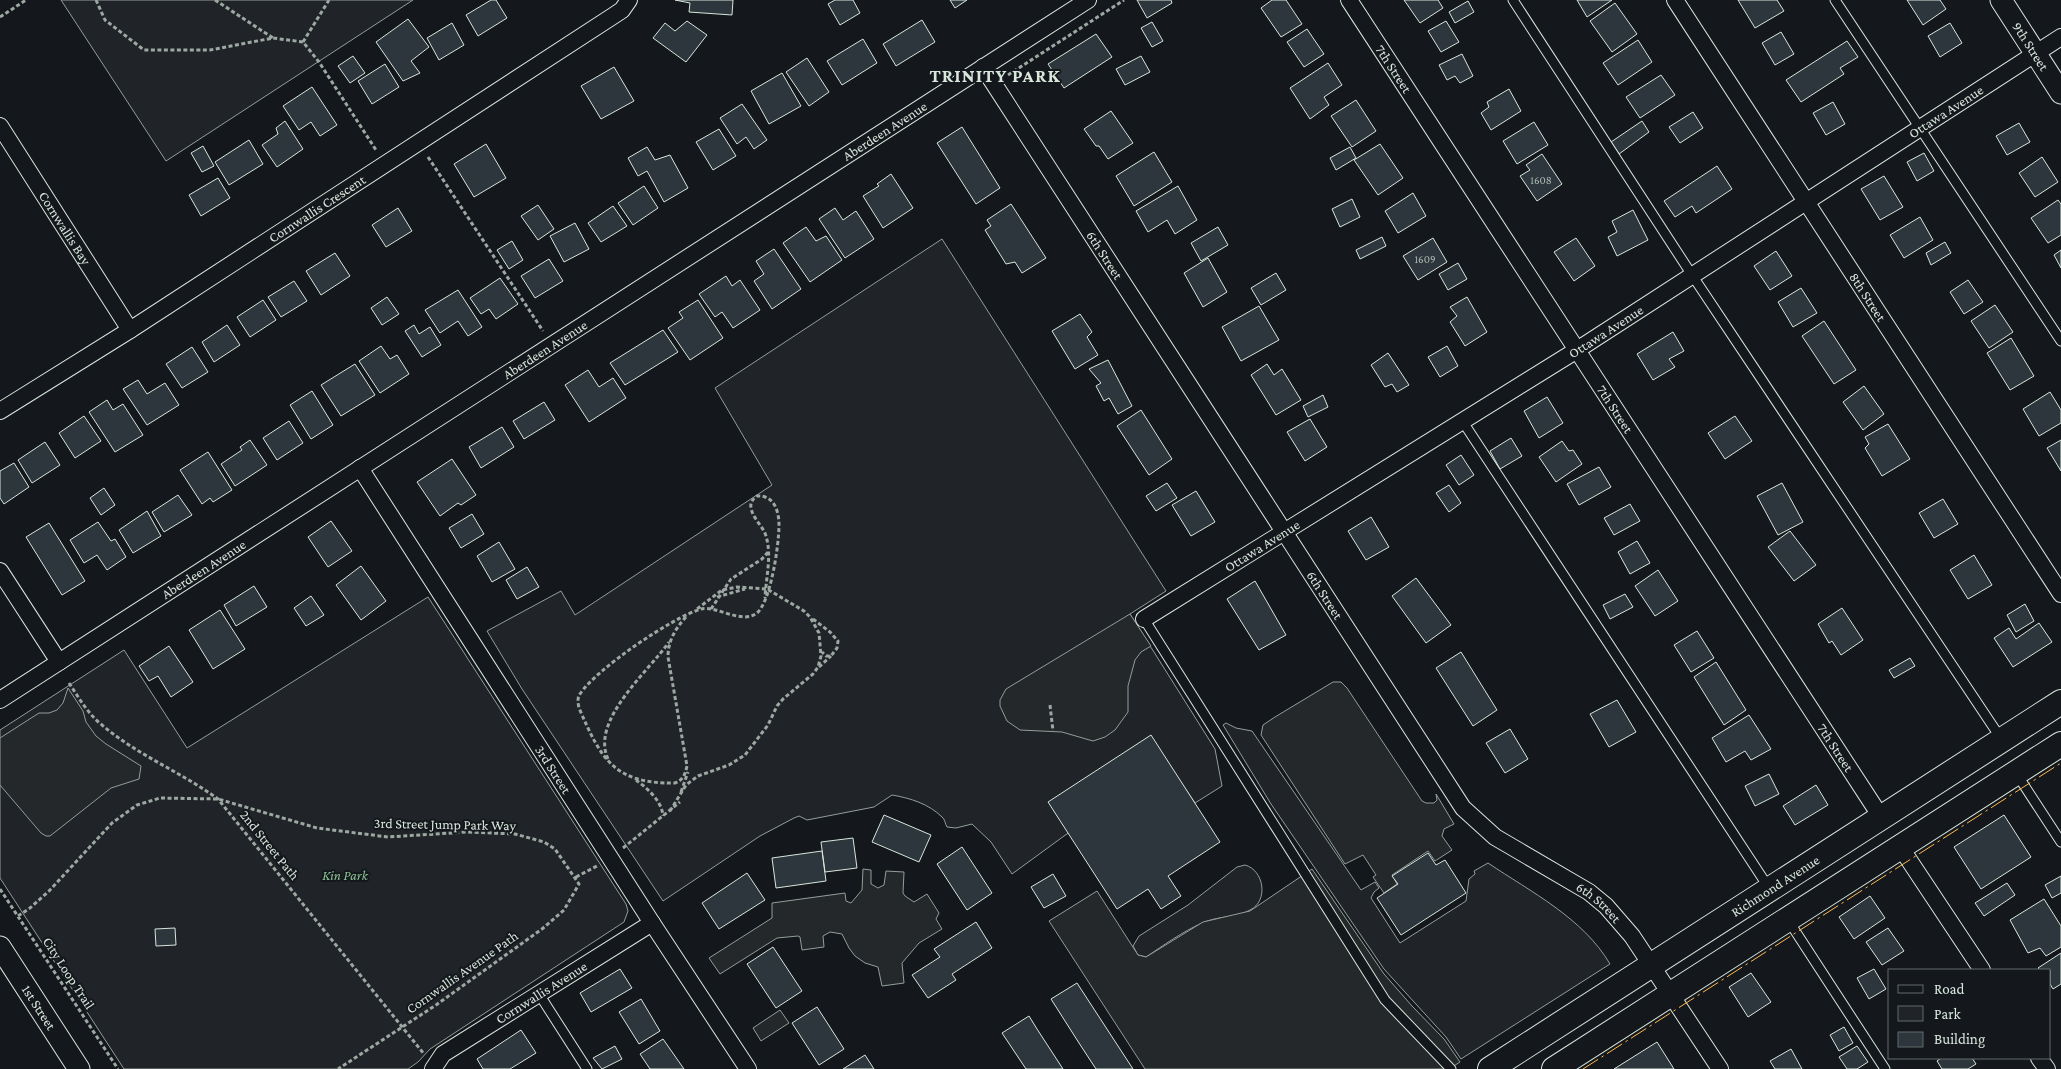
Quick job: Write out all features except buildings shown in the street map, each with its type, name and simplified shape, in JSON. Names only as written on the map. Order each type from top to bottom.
[{"type":"main road","name":"Richmond Avenue","points":[[1490,1069],[2061,702]]},
{"type":"main road","points":[[1555,1069],[2061,744]]},
{"type":"street","name":"Cornwallis Crescent","points":[[0,411],[130,330],[613,16],[622,10],[629,0]]},
{"type":"street","name":"Aberdeen Avenue","points":[[0,700],[1088,0]]},
{"type":"street","name":"7th Street","points":[[1349,0],[1881,817]]},
{"type":"street","name":"8th Street","points":[[1675,0],[2061,594]]},
{"type":"street","name":"9th Street","points":[[2001,0],[2061,93]]},
{"type":"street","name":"Ottawa Avenue","points":[[1144,619],[1577,350],[2061,37]]},
{"type":"street","name":"6th Street","points":[[983,67],[1463,808],[1495,837],[1580,887],[1606,906],[1632,936],[1720,1069]]},
{"type":"street","name":"Cornwallis Bay","points":[[0,126],[130,330]]},
{"type":"street","name":"3rd Street","points":[[360,468],[748,1069]]},
{"type":"street","points":[[0,571],[58,662]]},
{"type":"street","points":[[1901,848],[1981,969]]},
{"type":"street","name":"Cornwallis Avenue","points":[[431,1063],[652,923]]},
{"type":"street","name":"1st Street","points":[[0,947],[79,1069]]},
{"type":"lane","points":[[1513,0],[1692,275],[2002,740]]},
{"type":"lane","points":[[1834,0],[2061,341]]},
{"type":"lane","points":[[1463,422],[1770,890]]},
{"type":"lane","points":[[1144,619],[1385,1000],[1451,1069]]},
{"type":"lane","points":[[2016,772],[2061,842]]},
{"type":"lane","points":[[1788,920],[1885,1069]]},
{"type":"lane","points":[[539,994],[587,1069]]},
{"type":"path","points":[[0,16],[26,0]]},
{"type":"path","points":[[96,0],[105,20],[144,50],[210,50],[273,38],[303,42],[319,62],[376,151]]},
{"type":"path","points":[[215,0],[273,38]]},
{"type":"path","points":[[303,42],[329,0]]},
{"type":"path","points":[[1008,75],[1124,0]]},
{"type":"path","points":[[426,155],[543,331]]},
{"type":"path","points":[[688,766],[680,781],[675,784],[633,778],[621,773],[614,768],[597,746],[580,711],[578,702],[580,694],[604,669],[621,655],[660,630],[701,609],[748,616],[758,612],[765,598],[775,567],[779,525],[776,507],[770,499],[758,496],[753,499],[751,507],[754,517],[766,535],[769,565],[767,589]]},
{"type":"path","points":[[711,609],[718,596],[732,579],[762,559],[769,545],[772,544],[776,549]]},
{"type":"path","points":[[670,811],[681,792],[688,771],[679,709],[669,667],[668,647],[672,637],[689,615],[723,590],[737,587],[767,589],[804,611],[830,632],[838,641],[837,648],[831,656],[777,706],[768,726],[745,755],[729,765],[698,776],[681,792]]},
{"type":"path","points":[[707,602],[718,596],[753,588]]},
{"type":"path","points":[[810,617],[819,633],[822,652],[816,670]]},
{"type":"path","points":[[614,768],[606,755],[605,744],[609,724],[615,709],[672,637]]},
{"type":"path","points":[[822,652],[826,656],[831,656]]},
{"type":"path","name":"2nd Street Path","points":[[69,683],[101,725],[122,740],[202,787],[218,799],[404,1027],[431,1063]]},
{"type":"path","points":[[1050,705],[1052,731]]},
{"type":"path","points":[[633,778],[651,793],[661,807],[663,816]]},
{"type":"path","name":"3rd Street Jump Park Way","points":[[18,916],[49,891],[112,823],[137,806],[160,798],[218,799],[317,828],[388,837],[466,832],[515,834],[544,842],[555,849],[576,877]]},
{"type":"path","points":[[620,850],[680,802]]},
{"type":"path","points":[[576,877],[601,864]]},
{"type":"path","name":"Cornwallis Avenue Path","points":[[338,1069],[404,1027],[512,951],[564,910],[579,884],[576,877]]},
{"type":"path","name":"City Loop Trail","points":[[0,889],[118,1069]]},
{"type":"green space","points":[[61,0],[413,0],[166,161]]},
{"type":"green space","points":[[942,239],[1166,591],[1130,614],[1215,749],[1222,786],[1195,803],[1170,766],[1064,836],[1012,874],[991,842],[972,824],[956,828],[947,827],[943,818],[937,812],[925,805],[892,795],[874,807],[807,820],[799,816],[794,818],[760,836],[663,901],[522,689],[487,631],[561,591],[575,615],[772,485],[715,388]]},
{"type":"green space","name":"Kin Park","points":[[428,597],[626,904],[628,911],[624,922],[430,1049],[418,1062],[408,1069],[124,1069],[0,878],[0,730],[124,650],[187,748]]},
{"type":"green space","points":[[1226,723],[1236,728],[1252,731],[1361,890],[1375,882],[1379,888],[1371,898],[1400,943],[1466,901],[1469,879],[1475,874],[1474,871],[1488,863],[1571,919],[1599,948],[1610,964],[1461,1059],[1446,1037],[1384,969],[1271,804],[1223,725]]},
{"type":"green space","points":[[1245,865],[1256,873],[1262,886],[1260,900],[1256,906],[1245,913],[1202,923],[1146,957],[1138,955],[1133,946],[1139,936],[1188,905],[1237,867]]},
{"type":"shaded area","points":[[1130,614],[1151,646],[1141,652],[1135,660],[1128,686],[1128,712],[1115,730],[1105,737],[1093,741],[1062,732],[1020,730],[1007,721],[1000,706],[1000,700],[1006,689]]},
{"type":"shaded area","points":[[1333,682],[1341,682],[1347,688],[1422,801],[1434,803],[1437,800],[1436,794],[1454,824],[1444,829],[1442,836],[1452,850],[1435,861],[1428,851],[1392,875],[1397,884],[1384,893],[1373,877],[1376,875],[1363,855],[1345,864],[1261,735],[1263,725]]},
{"type":"shaded area","points":[[68,688],[83,711],[86,722],[96,736],[141,766],[139,779],[111,788],[50,836],[46,836],[41,833],[0,785],[0,738],[39,713],[49,713],[57,710],[63,703]]},
{"type":"shaded area","points":[[863,869],[871,870],[871,884],[878,888],[884,885],[886,871],[904,872],[903,893],[905,896],[914,902],[927,894],[939,913],[936,919],[942,929],[919,943],[902,963],[904,983],[882,986],[878,967],[865,963],[855,956],[842,934],[830,932],[823,936],[824,947],[802,950],[800,937],[798,936],[777,938],[720,974],[709,958],[772,918],[772,903],[845,893],[846,901],[851,903],[862,890]]},
{"type":"shaded area","points":[[1312,869],[1384,974],[1444,1039],[1460,1062],[1449,1069],[1145,1069],[1049,921],[1097,891],[1138,955],[1146,957],[1203,922],[1250,911]]},
{"type":"shaded area","points":[[780,1010],[789,1023],[761,1041],[753,1028]]},
{"type":"power","points":[[1583,1069],[2061,763]]},
{"type":"district","name":"TRINITY PARK","points":[[995,75]]}]
